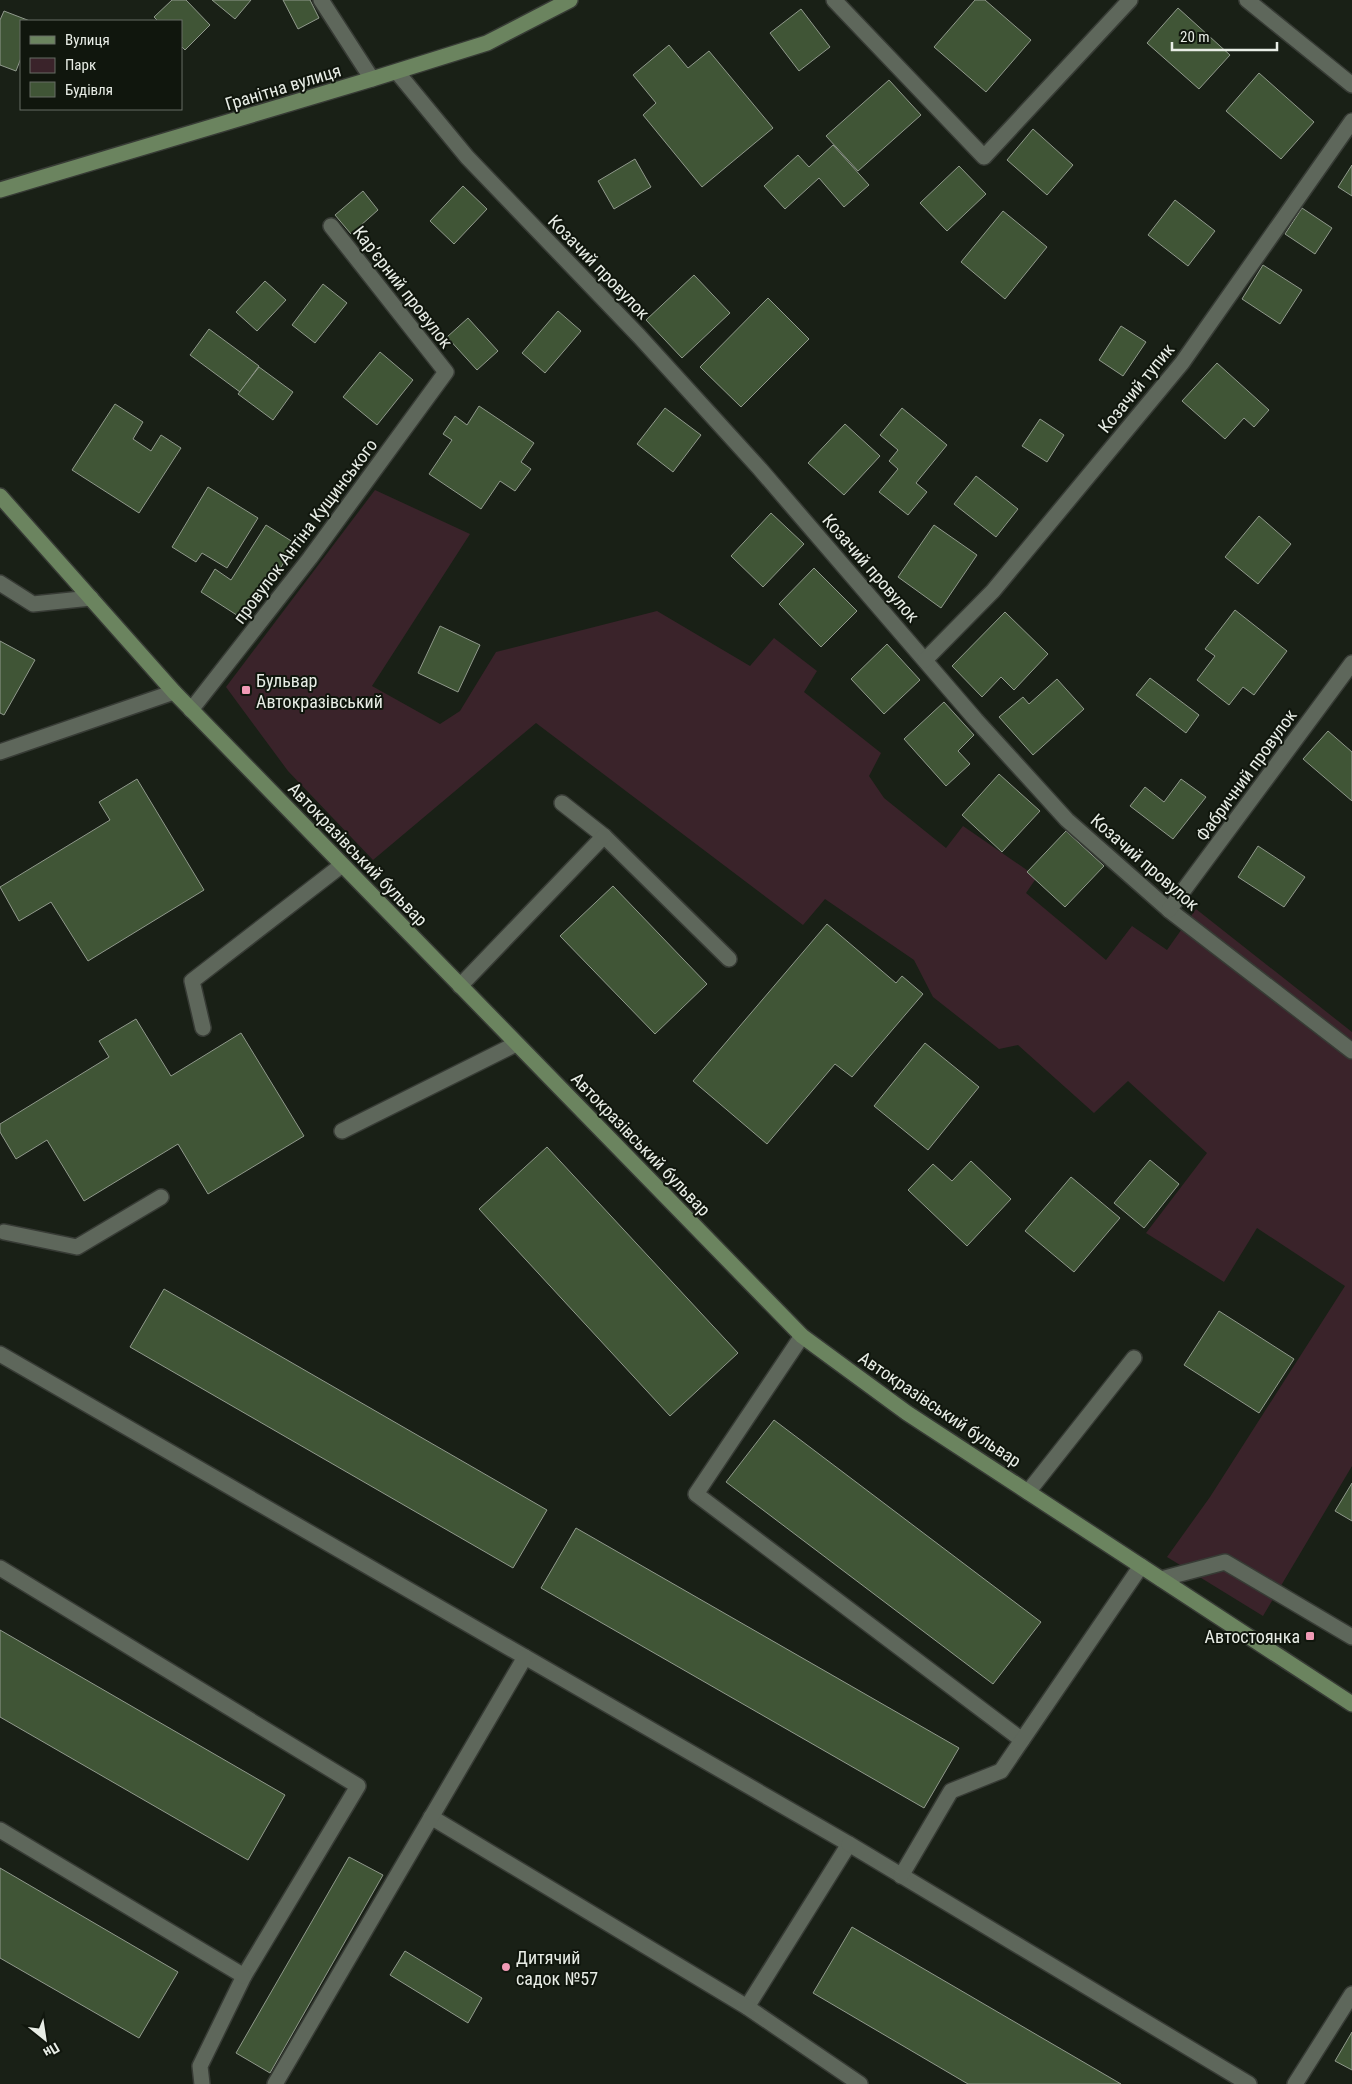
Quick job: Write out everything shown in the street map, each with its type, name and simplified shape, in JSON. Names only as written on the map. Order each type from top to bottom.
[{"type":"street","points":[[321,0],[372,79]]},
{"type":"street","name":"Гранітна вулиця","points":[[0,190],[397,72],[487,43],[570,0]]},
{"type":"street","points":[[834,0],[984,157],[1130,0]]},
{"type":"street","points":[[1247,0],[1352,85]]},
{"type":"street","name":"Козачий провулок","points":[[397,72],[467,157],[640,336],[760,469],[925,660],[1067,820],[1169,910],[1352,1051]]},
{"type":"street","name":"Козачий тупик","points":[[925,660],[993,591],[1182,363],[1352,121]]},
{"type":"street","name":"Карʼєрний провулок","points":[[331,226],[446,372]]},
{"type":"street","name":"провулок Антіна Кущинського","points":[[192,710],[310,558],[446,372]]},
{"type":"street","name":"Автокразівський бульвар","points":[[0,496],[174,692],[802,1336],[907,1413],[1352,1704]]},
{"type":"street","points":[[0,583],[33,604],[91,598]]},
{"type":"street","name":"Фабричний провулок","points":[[1169,910],[1352,662]]},
{"type":"street","points":[[0,752],[174,692]]},
{"type":"street","points":[[562,803],[604,836],[729,959]]},
{"type":"street","points":[[460,986],[604,836]]},
{"type":"street","points":[[203,1028],[192,981],[342,865]]},
{"type":"street","points":[[342,1131],[516,1044]]},
{"type":"street","points":[[1,1234],[77,1247],[160,1197]]},
{"type":"street","points":[[802,1336],[696,1494],[1022,1740]]},
{"type":"street","points":[[0,1354],[849,1844],[1249,2084]]},
{"type":"street","points":[[1028,1492],[1134,1358]]},
{"type":"street","points":[[1162,1579],[1225,1562],[1352,1637]]},
{"type":"street","points":[[901,1876],[951,1791],[1000,1771],[1141,1566]]},
{"type":"street","points":[[0,1568],[358,1786],[244,1976],[200,2066],[202,2084]]},
{"type":"street","points":[[275,2084],[525,1657]]},
{"type":"street","points":[[431,1817],[748,2007],[860,2084]]},
{"type":"street","points":[[0,1830],[244,1976]]},
{"type":"street","points":[[748,2007],[849,1844]]},
{"type":"street","points":[[1295,2084],[1352,1994]]},
{"type":"green space","points":[[375,490],[470,534],[372,686],[440,724],[460,711],[496,652],[657,611],[750,666],[774,638],[817,671],[804,692],[881,753],[869,776],[884,798],[946,848],[963,826],[1037,877],[1026,893],[1106,960],[1132,926],[1167,950],[1196,909],[1352,1032],[1352,1466],[1263,1616],[1167,1557],[1210,1497],[1345,1286],[1257,1228],[1224,1282],[1146,1233],[1207,1153],[1128,1081],[1094,1113],[1018,1045],[999,1049],[933,997],[914,960],[825,899],[803,925],[536,723],[373,860],[288,771],[226,687]]},
{"type":"building","points":[[172,0],[186,0],[210,25],[185,50],[182,47],[182,20],[157,20],[154,17]]},
{"type":"building","points":[[212,0],[251,0],[235,19]]},
{"type":"building","points":[[283,0],[310,0],[319,18],[298,29]]},
{"type":"building","points":[[975,0],[985,0],[1031,40],[986,92],[934,47]]},
{"type":"building","points":[[1178,8],[1230,55],[1199,89],[1147,43]]},
{"type":"building","points":[[801,9],[830,47],[799,71],[770,33]]},
{"type":"building","points":[[4,11],[27,20],[20,20],[20,61],[16,71],[0,65],[0,20]]},
{"type":"building","points":[[669,45],[688,68],[709,51],[773,128],[702,187],[643,115],[656,103],[633,75]]},
{"type":"building","points":[[1259,73],[1314,122],[1281,159],[1226,111]]},
{"type":"building","points":[[889,80],[921,115],[858,171],[826,136]]},
{"type":"building","points":[[1033,129],[1073,165],[1047,195],[1007,160]]},
{"type":"building","points":[[833,145],[869,185],[844,207],[819,178],[785,209],[764,186],[798,155],[809,167]]},
{"type":"building","points":[[635,159],[651,187],[614,209],[598,181]]},
{"type":"building","points":[[1352,165],[1352,196],[1338,187]]},
{"type":"building","points":[[959,166],[986,194],[947,231],[920,203]]},
{"type":"building","points":[[463,186],[487,209],[454,244],[430,221]]},
{"type":"building","points":[[363,191],[378,210],[351,234],[335,215]]},
{"type":"building","points":[[1175,200],[1215,231],[1188,266],[1148,235]]},
{"type":"building","points":[[1302,208],[1332,228],[1315,254],[1285,234]]},
{"type":"building","points":[[1003,211],[1047,247],[1005,299],[961,262]]},
{"type":"building","points":[[1263,265],[1302,290],[1280,324],[1242,299]]},
{"type":"building","points":[[694,275],[730,313],[682,358],[646,320]]},
{"type":"building","points":[[265,281],[286,300],[257,331],[236,312]]},
{"type":"building","points":[[323,284],[347,303],[315,343],[292,325]]},
{"type":"building","points":[[768,298],[809,339],[741,407],[700,367]]},
{"type":"building","points":[[558,311],[581,331],[545,373],[522,353]]},
{"type":"building","points":[[468,318],[498,351],[477,370],[447,337]]},
{"type":"building","points":[[1121,326],[1146,342],[1123,376],[1099,360]]},
{"type":"building","points":[[209,329],[259,366],[240,392],[190,355]]},
{"type":"building","points":[[380,352],[413,380],[377,425],[343,397]]},
{"type":"building","points":[[1217,363],[1269,410],[1254,427],[1244,418],[1225,439],[1182,401]]},
{"type":"building","points":[[259,367],[293,392],[273,420],[238,394]]},
{"type":"building","points":[[115,404],[143,422],[133,439],[151,451],[161,435],[181,448],[139,513],[72,470]]},
{"type":"building","points":[[479,406],[534,443],[521,462],[531,469],[515,491],[500,481],[481,509],[429,474],[452,440],[443,434],[455,416],[467,425]]},
{"type":"building","points":[[665,408],[701,435],[673,472],[637,444]]},
{"type":"building","points":[[902,408],[947,445],[916,483],[927,492],[908,515],[879,492],[898,469],[889,461],[898,450],[880,435]]},
{"type":"building","points":[[1040,419],[1064,435],[1047,462],[1022,446]]},
{"type":"building","points":[[845,424],[880,456],[844,495],[808,463]]},
{"type":"building","points":[[976,476],[1018,509],[996,537],[954,504]]},
{"type":"building","points":[[208,487],[258,518],[227,568],[202,553],[196,562],[172,547]]},
{"type":"building","points":[[771,513],[804,544],[763,587],[731,556]]},
{"type":"building","points":[[1259,516],[1291,544],[1258,584],[1225,557]]},
{"type":"building","points":[[266,525],[296,544],[246,621],[201,592],[215,569],[231,580]]},
{"type":"building","points":[[934,525],[977,555],[941,608],[898,577]]},
{"type":"building","points":[[814,568],[857,611],[821,647],[779,604]]},
{"type":"building","points":[[1235,610],[1287,651],[1254,695],[1243,687],[1229,705],[1197,680],[1215,656],[1205,649]]},
{"type":"building","points":[[1005,612],[1048,654],[1014,690],[1001,677],[982,697],[952,666]]},
{"type":"building","points":[[440,626],[480,645],[458,692],[418,673]]},
{"type":"building","points":[[0,641],[35,660],[4,715],[0,713]]},
{"type":"building","points":[[887,644],[920,680],[884,714],[851,679]]},
{"type":"building","points":[[1150,678],[1199,715],[1186,733],[1136,695]]},
{"type":"building","points":[[1057,679],[1084,709],[1033,755],[999,717],[1023,697],[1029,704]]},
{"type":"building","points":[[944,702],[974,735],[958,751],[970,764],[946,786],[904,739]]},
{"type":"building","points":[[1328,731],[1352,752],[1352,801],[1303,759]]},
{"type":"building","points":[[999,774],[1040,811],[1002,852],[962,815]]},
{"type":"building","points":[[137,779],[204,890],[88,961],[51,902],[19,921],[0,887],[110,820],[99,802]]},
{"type":"building","points":[[1181,779],[1206,797],[1173,839],[1130,806],[1145,787],[1164,802]]},
{"type":"building","points":[[1066,831],[1104,866],[1065,907],[1027,872]]},
{"type":"building","points":[[1258,846],[1305,877],[1284,907],[1238,877]]},
{"type":"building","points":[[613,886],[707,984],[655,1034],[560,936]]},
{"type":"building","points":[[827,924],[896,983],[902,976],[923,994],[852,1077],[835,1064],[767,1144],[693,1081]]},
{"type":"building","points":[[136,1019],[171,1076],[241,1033],[304,1136],[208,1194],[178,1144],[84,1201],[47,1140],[16,1159],[0,1132],[0,1124],[109,1057],[99,1041]]},
{"type":"building","points":[[925,1043],[979,1087],[928,1150],[874,1106]]},
{"type":"building","points":[[547,1147],[738,1353],[670,1416],[479,1209]]},
{"type":"building","points":[[1150,1160],[1179,1184],[1144,1228],[1114,1203]]},
{"type":"building","points":[[971,1161],[1011,1199],[967,1246],[908,1190],[933,1164],[952,1181]]},
{"type":"building","points":[[1071,1177],[1120,1218],[1074,1272],[1025,1231]]},
{"type":"building","points":[[164,1289],[547,1510],[513,1568],[130,1347]]},
{"type":"building","points":[[1219,1311],[1294,1359],[1259,1413],[1184,1365]]},
{"type":"building","points":[[774,1420],[1041,1622],[993,1684],[726,1482]]},
{"type":"building","points":[[1352,1483],[1352,1521],[1335,1511]]},
{"type":"building","points":[[576,1528],[959,1748],[924,1808],[541,1588]]},
{"type":"building","points":[[0,1630],[285,1795],[248,1860],[0,1717]]},
{"type":"building","points":[[349,1857],[383,1875],[270,2073],[236,2053]]},
{"type":"building","points":[[0,1868],[178,1972],[139,2038],[0,1958]]},
{"type":"building","points":[[852,1927],[1121,2084],[968,2084],[813,1993]]},
{"type":"building","points":[[405,1951],[482,1998],[468,2023],[390,1975]]},
{"type":"building","points":[[1352,2032],[1352,2070],[1335,2061]]},
{"type":"place","name":"Бульвар Автокразівський","points":[[246,690]]},
{"type":"place","name":"Автостоянка","points":[[1310,1636]]},
{"type":"place","name":"Дитячий садок №57","points":[[506,1967]]}]
